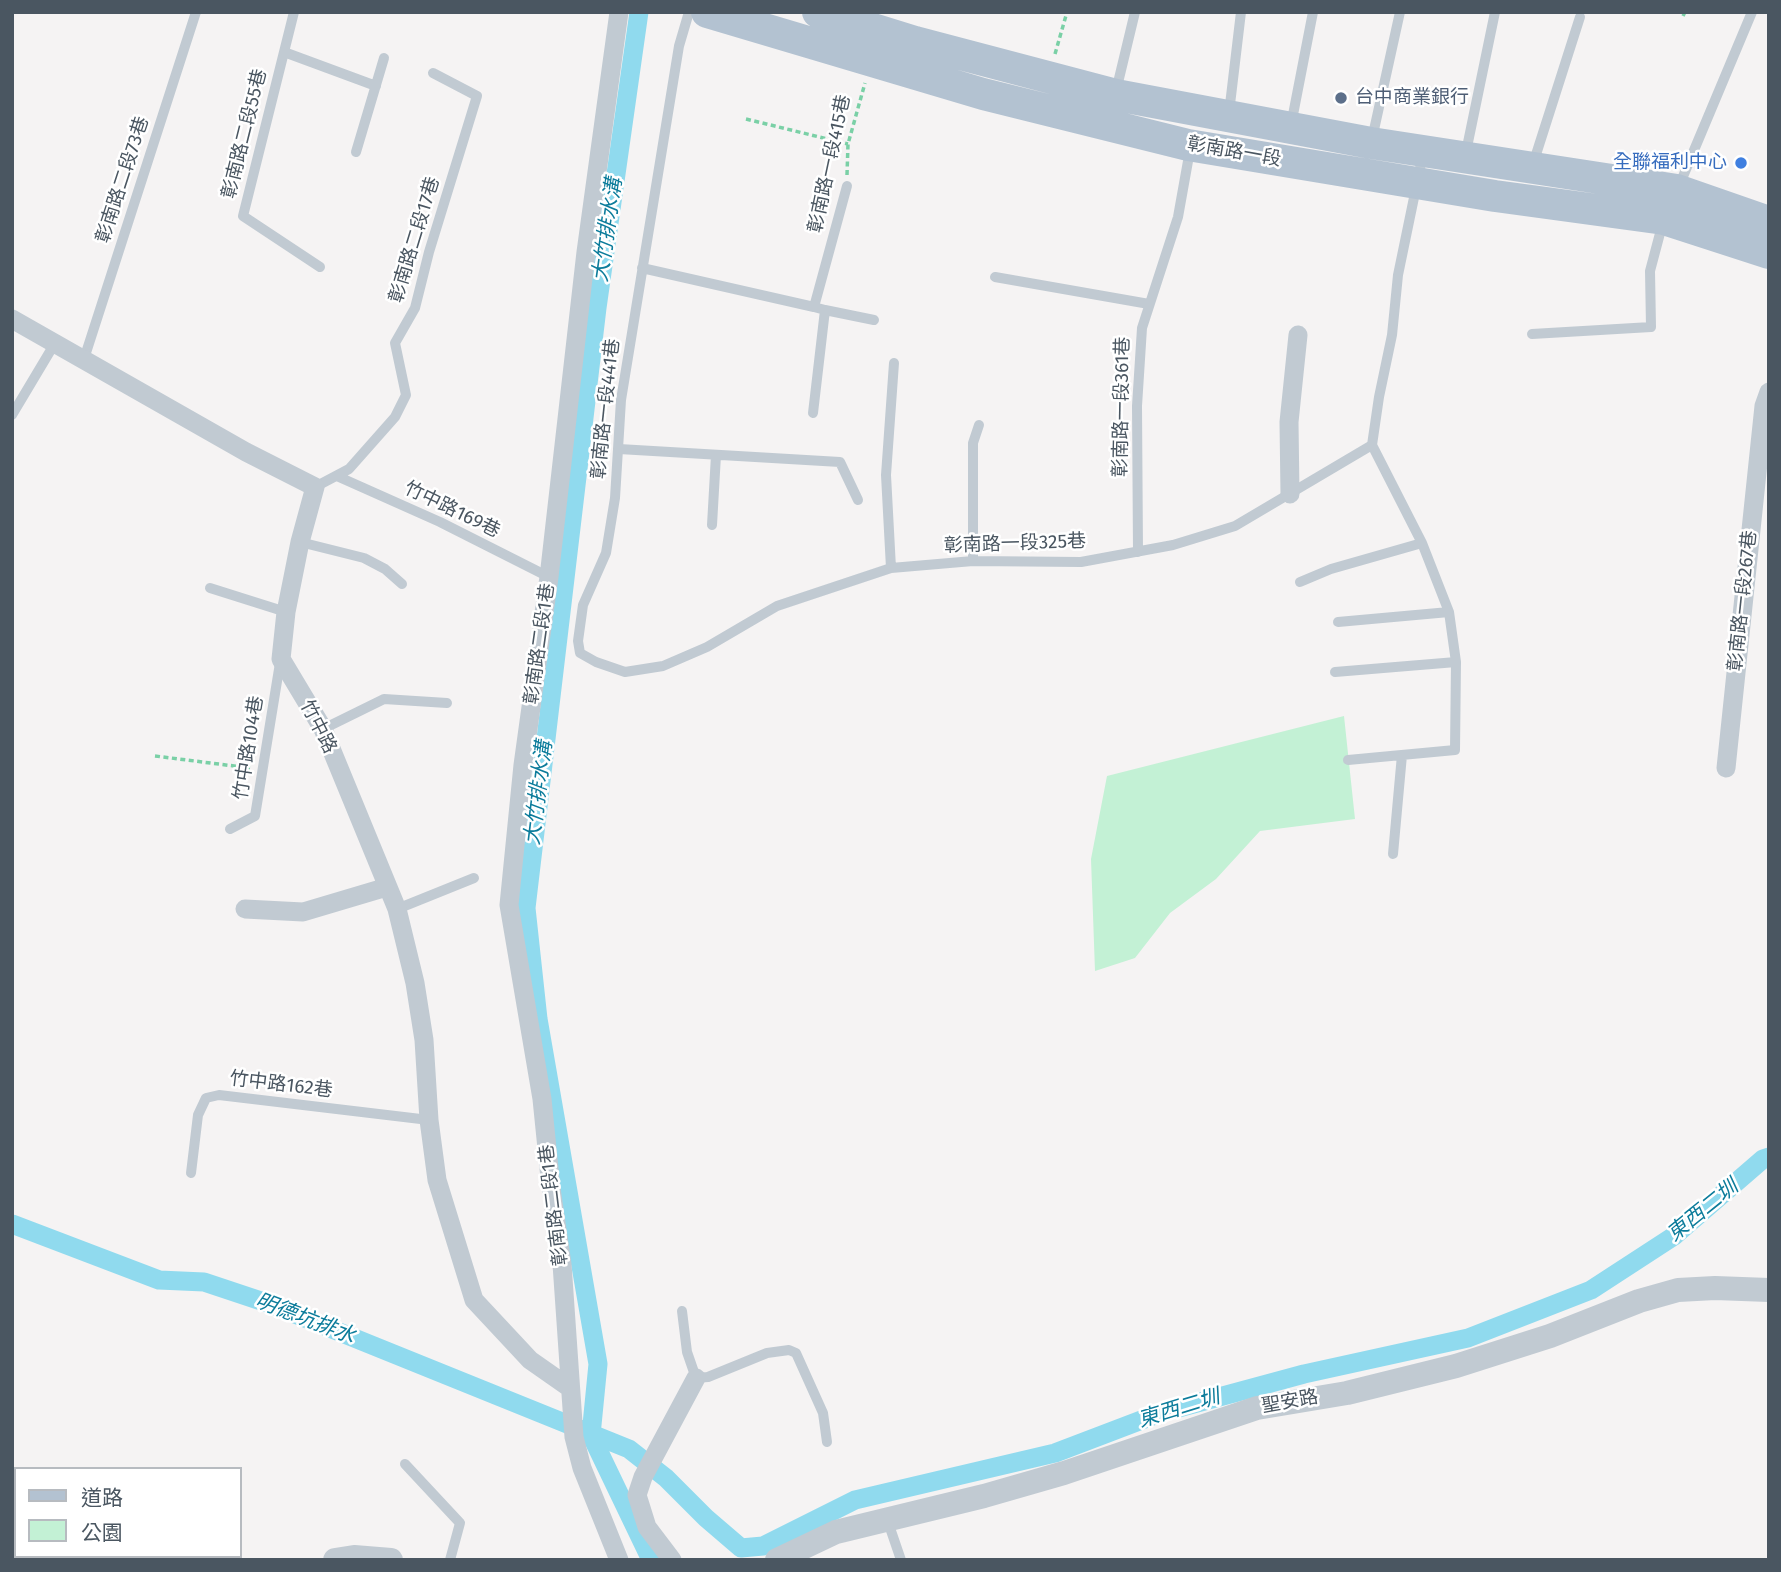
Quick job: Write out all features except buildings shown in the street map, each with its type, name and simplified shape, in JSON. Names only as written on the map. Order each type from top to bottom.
[{"type":"main road","name":"彰南路一段","points":[[707,12],[983,94],[1191,145],[1416,182],[1670,204],[1769,253]]},
{"type":"main road","name":"彰南路一段","points":[[818,12],[915,42],[1116,95],[1371,143],[1532,168],[1670,204],[1769,222]]},
{"type":"street","name":"彰南路二段1巷","points":[[619,12],[586,252],[549,577],[523,765],[509,905],[542,1099],[562,1264],[573,1437],[582,1468],[619,1560]]},
{"type":"street","points":[[12,319],[246,452],[315,487],[300,542],[286,612],[281,659]]},
{"type":"street","points":[[1290,494],[1289,422],[1298,335]]},
{"type":"street","name":"彰南路一段267巷","points":[[1726,768],[1764,406],[1769,392]]},
{"type":"street","name":"竹中路","points":[[281,659],[323,729],[397,909],[415,983],[424,1040],[429,1120],[437,1180],[474,1300],[530,1360],[570,1388]]},
{"type":"street","points":[[244,909],[303,912],[387,887]]},
{"type":"street","name":"聖安路","points":[[778,1560],[836,1532],[984,1496],[1064,1473],[1257,1408],[1347,1393],[1456,1366],[1550,1336],[1639,1301],[1678,1290],[1769,1290]]},
{"type":"street","points":[[672,1560],[647,1527],[637,1495],[643,1477],[696,1377]]},
{"type":"street","points":[[335,1560],[354,1557],[391,1560]]},
{"type":"lane","name":"彰南路二段73巷","points":[[84,359],[196,12]]},
{"type":"lane","name":"彰南路二段55巷","points":[[294,12],[243,216],[320,267]]},
{"type":"lane","name":"彰南路一段441巷","points":[[578,641],[583,605],[606,553],[615,498],[621,400],[679,46],[689,12]]},
{"type":"lane","points":[[1116,95],[1135,12]]},
{"type":"lane","points":[[1229,118],[1241,12]]},
{"type":"lane","points":[[1291,128],[1313,12]]},
{"type":"lane","points":[[1371,143],[1400,12]]},
{"type":"lane","points":[[1465,156],[1495,12]]},
{"type":"lane","points":[[1532,334],[1651,327],[1650,271],[1670,204],[1752,12]]},
{"type":"lane","points":[[1532,168],[1580,17]]},
{"type":"lane","points":[[284,52],[376,86]]},
{"type":"lane","points":[[356,152],[384,58]]},
{"type":"lane","name":"彰南路二段17巷","points":[[315,487],[339,477],[349,469],[395,417],[406,395],[395,343],[415,308],[429,252],[477,96],[433,73]]},
{"type":"lane","name":"彰南路一段361巷","points":[[1139,552],[1137,406],[1142,328],[1178,216],[1191,145]]},
{"type":"lane","points":[[1349,760],[1455,750],[1457,662],[1449,612],[1422,543],[1372,445],[1392,335],[1398,275],[1424,150]]},
{"type":"lane","name":"彰南路一段415巷","points":[[814,307],[847,186]]},
{"type":"lane","points":[[642,268],[874,320]]},
{"type":"lane","points":[[995,277],[1149,304]]},
{"type":"lane","points":[[813,413],[825,310]]},
{"type":"lane","points":[[12,415],[55,343]]},
{"type":"lane","points":[[891,568],[886,475],[894,363]]},
{"type":"lane","points":[[973,561],[973,443],[979,425]]},
{"type":"lane","name":"彰南路一段325巷","points":[[578,641],[580,653],[625,672],[663,666],[707,647],[777,606],[891,568],[973,561],[1082,562],[1173,545],[1235,526],[1372,445]]},
{"type":"lane","points":[[619,449],[840,461],[858,500]]},
{"type":"lane","points":[[712,525],[716,455]]},
{"type":"lane","name":"竹中路169巷","points":[[339,477],[440,522],[549,577]]},
{"type":"lane","points":[[300,542],[364,558],[385,569],[402,584]]},
{"type":"lane","points":[[1300,582],[1331,569],[1422,543]]},
{"type":"lane","points":[[210,588],[286,612]]},
{"type":"lane","points":[[1339,622],[1449,612]]},
{"type":"lane","name":"竹中路104巷","points":[[230,829],[256,816],[281,659]]},
{"type":"lane","points":[[1335,672],[1457,662]]},
{"type":"lane","points":[[323,729],[384,699],[447,703]]},
{"type":"lane","points":[[1393,855],[1402,755]]},
{"type":"lane","points":[[397,909],[474,878]]},
{"type":"lane","name":"竹中路162巷","points":[[191,1173],[198,1115],[206,1098],[219,1096],[429,1120]]},
{"type":"lane","points":[[682,1311],[687,1352],[696,1377],[708,1377],[767,1353],[789,1350],[796,1353],[823,1413],[827,1442]]},
{"type":"lane","points":[[405,1464],[460,1522],[450,1560]]},
{"type":"lane","points":[[887,1518],[901,1560]]},
{"type":"path","points":[[1048,77],[1067,12]]},
{"type":"path","name":"彰南路一段415巷","points":[[847,186],[848,144],[872,61]]},
{"type":"path","points":[[746,119],[848,144]]},
{"type":"path","points":[[155,756],[263,770]]},
{"type":"green space","points":[[1344,716],[1355,819],[1260,831],[1216,879],[1170,913],[1135,958],[1095,971],[1091,859],[1107,776]]},
{"type":"waterway","name":"大竹排水溝","points":[[639,12],[597,308],[526,908],[538,1019],[598,1364],[591,1435],[651,1560]]},
{"type":"waterway","name":"東西二圳","points":[[12,1224],[159,1280],[204,1282],[270,1304],[629,1449],[666,1478],[741,1548],[763,1546],[855,1500],[1055,1453],[1160,1413],[1304,1374],[1468,1338],[1591,1290],[1674,1236],[1763,1159],[1769,1157]]},
{"type":"place","name":"台中商業銀行","points":[[1341,98]]},
{"type":"place","name":"全聯福利中心","points":[[1741,163]]},
{"type":"water label","name":"明德坑排水","points":[[305,1319]]}]
